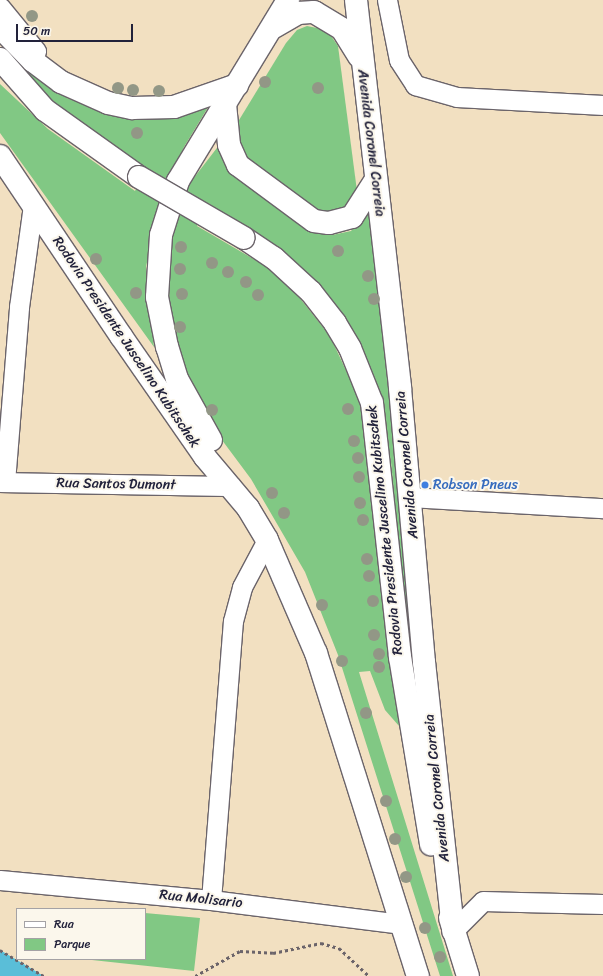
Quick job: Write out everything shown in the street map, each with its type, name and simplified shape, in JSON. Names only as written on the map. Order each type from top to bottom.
[{"type":"highway","points":[[228,481],[221,459],[177,379],[157,297],[161,235],[168,206],[178,181],[274,27],[288,0]]},
{"type":"highway","name":"Avenida Coronel Correia","points":[[356,0],[360,57],[410,497],[453,931]]},
{"type":"highway","points":[[274,27],[298,13],[314,12],[342,29],[360,57]]},
{"type":"highway","points":[[0,27],[32,61],[61,82],[92,99],[132,108],[174,106],[237,85]]},
{"type":"highway","name":"Rodovia Presidente Juscelino Kubitschek","points":[[0,60],[45,110],[139,177],[244,238],[274,258],[301,283],[335,323],[350,348],[372,403],[410,732],[428,831],[453,931],[468,976]]},
{"type":"highway","points":[[225,104],[229,144],[238,165],[314,221],[329,223],[352,217],[375,181]]},
{"type":"highway","name":"Rodovia Presidente Juscelino Kubitschek","points":[[0,156],[201,451],[228,481],[267,540],[316,653],[418,976]]},
{"type":"street","points":[[387,0],[399,60],[415,85],[457,97],[603,105]]},
{"type":"street","points":[[0,7],[61,82]]},
{"type":"street","points":[[2,482],[19,307],[33,205]]},
{"type":"street","name":"Rua Santos Dumont","points":[[2,482],[228,481]]},
{"type":"street","points":[[410,497],[603,508]]},
{"type":"street","points":[[211,900],[233,621],[242,588],[267,540]]},
{"type":"street","name":"Rua Molisario","points":[[0,880],[211,900],[402,924]]},
{"type":"street","points":[[453,931],[483,901],[603,904]]},
{"type":"path","points":[[195,976],[240,950],[273,952],[321,943],[339,948],[369,976]]},
{"type":"path","points":[[0,950],[16,959]]},
{"type":"path","points":[[17,960],[44,976]]},
{"type":"green space","points":[[307,26],[327,30],[338,46],[357,191],[349,208],[322,216],[243,160],[236,125],[286,43],[297,30]]},
{"type":"green space","points":[[0,42],[67,98],[110,114],[210,104],[184,147],[159,205],[146,267],[154,347],[0,133],[0,84],[48,129],[135,191],[145,170],[52,101],[16,65]]},
{"type":"green space","points":[[220,144],[322,231],[332,235],[351,231],[370,208],[393,405],[424,741],[410,657],[391,462],[383,413],[369,364],[347,323],[284,252],[208,203],[197,226],[269,268],[295,292],[330,336],[357,394],[368,436],[399,726],[385,710],[370,671],[359,672],[453,976],[440,976],[338,655],[305,572],[251,479],[213,428],[188,378],[177,345],[169,302],[171,236],[186,188]]},
{"type":"green space","points":[[146,913],[200,918],[194,971],[92,960],[146,960]]},
{"type":"water","points":[[0,950],[44,976],[0,976]]},
{"type":"place","name":"Robson Pneus","points":[[425,485]]}]
